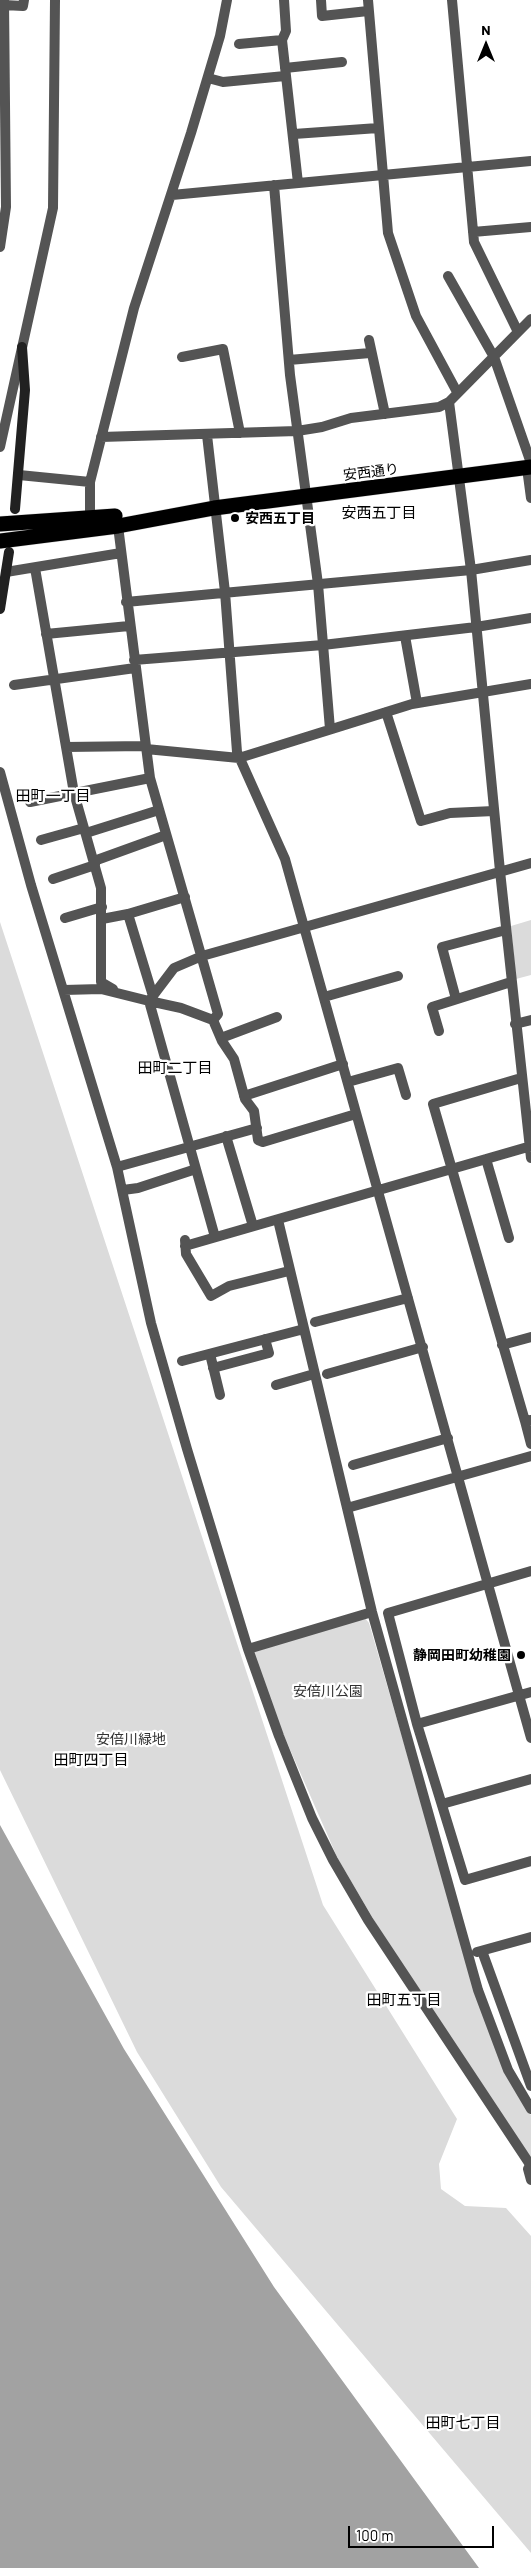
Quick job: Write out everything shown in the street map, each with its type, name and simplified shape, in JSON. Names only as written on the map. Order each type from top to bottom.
[{"type":"highway","name":"安西通り","points":[[0,524],[214,508],[460,477],[530,466]]},
{"type":"highway","name":"安西通り","points":[[4,547],[214,508]]},
{"type":"street","points":[[0,247],[6,207],[4,3],[23,6],[24,0]]},
{"type":"street","points":[[0,448],[53,208],[55,0]]},
{"type":"street","points":[[90,518],[90,482],[142,278],[172,195],[208,78],[220,36],[227,0]]},
{"type":"street","points":[[284,0],[286,31],[282,40],[298,182]]},
{"type":"street","points":[[321,0],[322,16],[368,11]]},
{"type":"street","points":[[368,0],[388,233],[416,316],[457,392]]},
{"type":"street","points":[[452,0],[474,242],[518,332]]},
{"type":"street","points":[[239,44],[282,40]]},
{"type":"street","points":[[208,78],[223,82],[342,62]]},
{"type":"street","points":[[294,134],[378,128]]},
{"type":"street","points":[[172,195],[531,161]]},
{"type":"street","points":[[274,185],[289,360],[305,496],[318,584],[330,730]]},
{"type":"street","points":[[473,232],[531,227]]},
{"type":"street","points":[[448,276],[494,356],[530,466],[531,498]]},
{"type":"street","points":[[101,436],[207,435],[297,431],[322,427],[351,418],[425,410],[449,402],[531,318]]},
{"type":"street","points":[[369,340],[370,354],[385,414]]},
{"type":"street","points":[[15,510],[25,390],[22,347]]},
{"type":"street","points":[[182,357],[223,349],[240,433]]},
{"type":"street","points":[[289,360],[370,354]]},
{"type":"street","points":[[449,402],[471,570],[515,1024],[531,1158]]},
{"type":"street","points":[[207,435],[225,592],[239,758],[285,859],[305,926],[531,1738]]},
{"type":"street","points":[[19,475],[90,482]]},
{"type":"street","points":[[118,526],[126,602],[150,778],[218,1014],[213,1020]]},
{"type":"street","points":[[0,609],[6,572],[4,547]]},
{"type":"street","points":[[6,572],[121,553]]},
{"type":"street","points":[[126,602],[471,570],[531,560]]},
{"type":"street","points":[[35,568],[74,794],[101,888],[101,982],[124,996]]},
{"type":"street","points":[[14,684],[54,680],[134,664],[230,652],[406,636],[531,618]]},
{"type":"street","points":[[46,634],[130,626]]},
{"type":"street","points":[[406,636],[417,703]]},
{"type":"street","points":[[66,747],[145,748],[239,758],[417,703],[531,684]]},
{"type":"street","points":[[386,712],[421,822],[450,813],[494,811]]},
{"type":"street","points":[[0,772],[31,885],[117,1167],[151,1324],[248,1649],[300,1788],[332,1860],[368,1920],[531,2164],[528,2169],[531,2180]]},
{"type":"street","points":[[30,802],[150,778]]},
{"type":"street","points":[[41,840],[159,810]]},
{"type":"street","points":[[53,879],[166,835]]},
{"type":"street","points":[[151,999],[174,968],[202,956],[531,863]]},
{"type":"street","points":[[102,919],[128,914],[184,897]]},
{"type":"street","points":[[65,918],[102,907]]},
{"type":"street","points":[[128,914],[215,1238]]},
{"type":"street","points":[[456,999],[442,947],[506,930]]},
{"type":"street","points":[[324,997],[398,976]]},
{"type":"street","points":[[439,1031],[432,1007],[511,982]]},
{"type":"street","points":[[64,990],[101,989],[124,996],[151,999],[213,1020],[234,1059],[244,1096],[254,1112],[258,1140],[262,1142],[356,1114]]},
{"type":"street","points":[[221,1038],[277,1017]]},
{"type":"street","points":[[515,1024],[531,1020]]},
{"type":"street","points":[[244,1096],[343,1064]]},
{"type":"street","points":[[348,1082],[398,1068],[406,1095]]},
{"type":"street","points":[[521,1078],[433,1104],[502,1345],[528,1420],[531,1444]]},
{"type":"street","points":[[117,1167],[257,1128]]},
{"type":"street","points":[[226,1136],[254,1226]]},
{"type":"street","points":[[289,1271],[229,1286],[211,1296],[186,1254],[185,1242],[215,1238],[530,1146]]},
{"type":"street","points":[[486,1159],[509,1238]]},
{"type":"street","points":[[122,1190],[138,1188],[196,1169]]},
{"type":"street","points":[[278,1220],[372,1612],[468,1955],[500,2052],[520,2094],[531,2109]]},
{"type":"street","points":[[315,1322],[408,1298]]},
{"type":"street","points":[[182,1361],[304,1329]]},
{"type":"street","points":[[502,1345],[531,1337]]},
{"type":"street","points":[[213,1368],[269,1353],[265,1340]]},
{"type":"street","points":[[327,1374],[423,1347]]},
{"type":"street","points":[[210,1354],[220,1395]]},
{"type":"street","points":[[276,1385],[314,1374]]},
{"type":"street","points":[[353,1465],[448,1438]]},
{"type":"street","points":[[347,1508],[459,1478],[531,1456]]},
{"type":"street","points":[[531,1571],[388,1613],[417,1724],[465,1880],[531,1861]]},
{"type":"street","points":[[248,1649],[372,1612]]},
{"type":"street","points":[[417,1724],[531,1692]]},
{"type":"street","points":[[442,1804],[531,1779]]},
{"type":"street","points":[[468,1955],[531,1936]]},
{"type":"street","points":[[482,1950],[531,2086]]},
{"type":"green space","points":[[531,920],[531,975],[516,979],[511,926]]},
{"type":"green space","name":"安倍川緑地","points":[[0,922],[323,1905],[457,2119],[439,2164],[441,2189],[465,2206],[506,2208],[531,2236],[531,2553],[221,2187],[137,2052],[0,1770]]},
{"type":"green space","name":"安倍川公園","points":[[364,1617],[369,1623],[452,1909],[519,2098],[531,2115],[531,2158],[378,1927],[338,1859],[278,1722],[253,1651]]},
{"type":"shaded area","points":[[0,1825],[124,2049],[274,2287],[479,2568],[0,2568]]},
{"type":"place","name":"安西五丁目","points":[[235,518]]},
{"type":"place","name":"静岡田町幼稚園","points":[[521,1655]]},
{"type":"district","name":"安西五丁目","points":[[379,513]]},
{"type":"district","name":"田町一丁目","points":[[53,796]]},
{"type":"district","name":"田町二丁目","points":[[175,1068]]},
{"type":"district","name":"田町四丁目","points":[[91,1760]]},
{"type":"district","name":"田町五丁目","points":[[404,2000]]},
{"type":"district","name":"田町七丁目","points":[[463,2423]]}]
